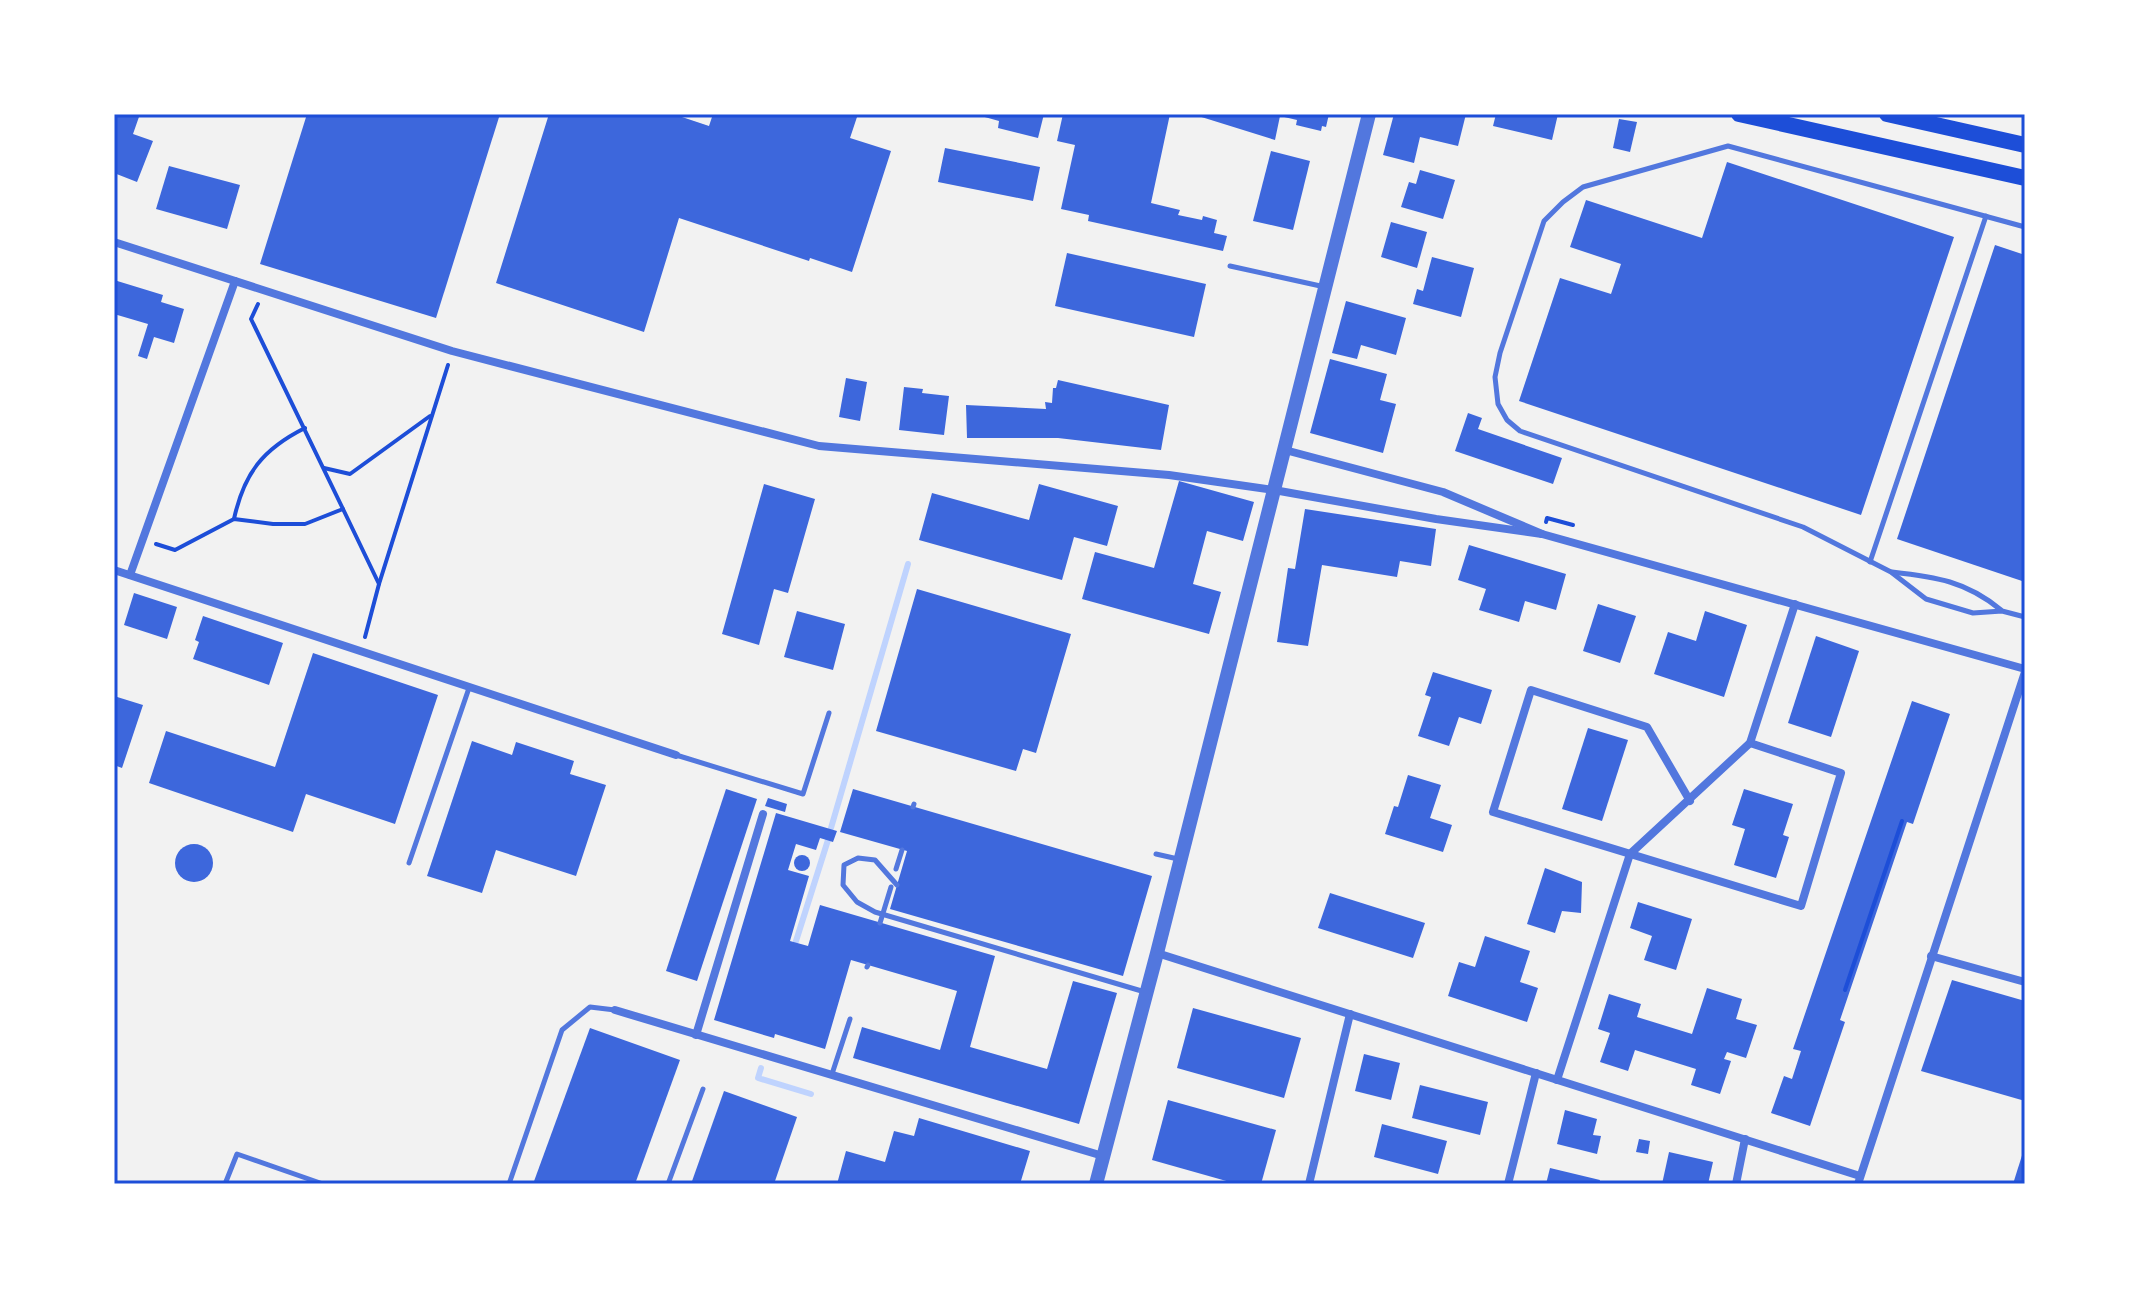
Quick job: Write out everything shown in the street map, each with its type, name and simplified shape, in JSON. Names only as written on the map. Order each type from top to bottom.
[{"type":"main road","points":[[1739,114],[2025,178]]},
{"type":"main road","points":[[1887,114],[2025,145]]},
{"type":"street","points":[[1096,1184],[1369,114]]},
{"type":"street","points":[[114,242],[452,351],[819,446],[1169,475],[1542,534],[2025,670],[1859,1180],[1745,1139],[1157,953]]},
{"type":"street","points":[[130,575],[235,281]]},
{"type":"street","points":[[1285,450],[1443,492],[1542,534]]},
{"type":"street","points":[[114,570],[676,755]]},
{"type":"street","points":[[1557,1080],[1630,854],[1750,743],[1795,604]]},
{"type":"street","points":[[1690,801],[1647,727],[1531,690],[1493,812],[1801,906],[1841,773],[1750,743]]},
{"type":"street","points":[[696,1035],[763,814]]},
{"type":"street","points":[[1931,956],[2025,982]]},
{"type":"street","points":[[615,1010],[1103,1156]]},
{"type":"street","points":[[1309,1184],[1350,1014]]},
{"type":"street","points":[[1508,1184],[1536,1073]]},
{"type":"street","points":[[1736,1184],[1745,1139]]},
{"type":"lane","points":[[2025,227],[1728,146],[1583,187],[1544,221],[1500,353],[1495,377],[1498,404],[1507,420],[1520,431],[1803,527],[1891,572],[1926,599],[1973,613],[2002,611],[2025,617]]},
{"type":"lane","points":[[1870,562],[1986,216]]},
{"type":"lane","points":[[1230,266],[1326,288]]},
{"type":"lane","points":[[1891,572],[1932,576],[1979,592],[2002,611]]},
{"type":"lane","points":[[409,863],[469,688]]},
{"type":"lane","points":[[676,755],[803,794],[829,713]]},
{"type":"lane","points":[[896,869],[902,850]]},
{"type":"lane","points":[[1156,854],[1181,860]]},
{"type":"lane","points":[[880,923],[882,915],[894,886],[875,860],[858,858],[844,865],[841,875],[843,885],[857,902],[882,915],[1038,964],[1146,992]]},
{"type":"lane","points":[[509,1184],[562,1030],[590,1007],[615,1010]]},
{"type":"lane","points":[[832,1075],[850,1019]]},
{"type":"lane","points":[[668,1184],[703,1089]]},
{"type":"lane","points":[[225,1184],[237,1154],[323,1184]]},
{"type":"path","points":[[270,292],[254,307],[251,319],[379,584]]},
{"type":"path","points":[[362,653],[379,584],[452,351]]},
{"type":"path","points":[[324,468],[350,474],[432,414]]},
{"type":"path","points":[[234,519],[242,486],[250,472],[267,453],[305,428]]},
{"type":"path","points":[[143,540],[175,550],[234,519],[305,524],[343,509]]},
{"type":"path","points":[[1845,990],[1902,821]]},
{"type":"building","points":[[114,114],[140,114],[133,134],[153,141],[137,182],[114,173]]},
{"type":"building","points":[[307,114],[500,114],[436,318],[260,264]]},
{"type":"building","points":[[549,114],[673,114],[709,126],[713,114],[858,114],[850,138],[891,151],[852,272],[679,218],[644,332],[496,283]]},
{"type":"building","points":[[974,114],[1044,114],[1038,138],[998,128],[999,121]]},
{"type":"building","points":[[1063,114],[1170,114],[1151,203],[1180,210],[1178,215],[1217,220],[1214,233],[1227,236],[1223,251],[1088,221],[1089,215],[1061,209],[1075,145],[1057,141]]},
{"type":"building","points":[[1329,114],[1326,127],[1322,126],[1321,131],[1296,125],[1297,120],[1280,116],[1275,140],[1195,115]]},
{"type":"building","points":[[1394,114],[1466,114],[1458,146],[1420,137],[1414,163],[1383,155]]},
{"type":"building","points":[[1496,114],[1558,114],[1552,140],[1493,126]]},
{"type":"building","points":[[1619,119],[1637,122],[1630,152],[1613,148]]},
{"type":"building","points":[[945,148],[1040,167],[1033,201],[938,182]]},
{"type":"building","points":[[1271,151],[1310,161],[1293,230],[1253,221]]},
{"type":"building","points":[[1727,162],[1954,237],[1861,515],[1519,401],[1560,278],[1611,294],[1621,264],[1570,247],[1586,200],[1702,238]]},
{"type":"building","points":[[169,166],[240,185],[227,229],[156,209]]},
{"type":"building","points":[[1420,170],[1455,180],[1443,219],[1401,207],[1409,182],[1416,184]]},
{"type":"building","points":[[1391,222],[1427,232],[1417,268],[1381,257]]},
{"type":"building","points":[[1995,245],[2025,255],[2025,582],[1897,539]]},
{"type":"building","points":[[1067,253],[1206,284],[1194,337],[1055,306]]},
{"type":"building","points":[[1432,257],[1474,268],[1461,317],[1413,304],[1417,289],[1423,291]]},
{"type":"building","points":[[114,280],[163,295],[161,302],[184,309],[174,343],[154,337],[147,359],[138,356],[148,324],[114,314]]},
{"type":"building","points":[[1346,301],[1406,318],[1396,355],[1361,345],[1357,359],[1332,353]]},
{"type":"building","points":[[1330,359],[1387,374],[1380,400],[1396,404],[1383,453],[1310,433]]},
{"type":"building","points":[[846,378],[867,382],[860,421],[839,417]]},
{"type":"building","points":[[1058,380],[1169,405],[1161,450],[1058,438],[967,438],[966,405],[1046,409],[1045,402],[1052,403],[1053,388],[1056,388]]},
{"type":"building","points":[[904,387],[949,396],[944,435],[899,430]]},
{"type":"building","points":[[1468,413],[1482,418],[1478,429],[1562,458],[1553,484],[1455,451]]},
{"type":"building","points":[[1179,481],[1254,502],[1243,541],[1207,531],[1193,584],[1221,592],[1209,634],[1082,599],[1095,552],[1154,568]]},
{"type":"building","points":[[764,484],[815,499],[788,593],[774,589],[759,645],[722,634]]},
{"type":"building","points":[[1039,484],[1118,506],[1107,546],[1074,537],[1062,580],[919,540],[932,493],[1029,520]]},
{"type":"building","points":[[1305,509],[1436,529],[1431,566],[1400,561],[1397,577],[1322,565],[1308,646],[1277,642],[1288,568],[1295,569]]},
{"type":"building","points":[[1469,545],[1566,574],[1556,610],[1525,601],[1519,622],[1479,610],[1486,589],[1458,580]]},
{"type":"building","points":[[917,589],[1071,634],[1036,753],[1023,749],[1016,771],[876,731]]},
{"type":"building","points":[[134,593],[177,607],[167,639],[124,625]]},
{"type":"building","points":[[1598,604],[1636,616],[1620,663],[1583,651]]},
{"type":"building","points":[[797,611],[845,624],[833,670],[784,657]]},
{"type":"building","points":[[1705,611],[1747,625],[1724,697],[1654,674],[1668,632],[1696,641]]},
{"type":"building","points":[[203,616],[283,643],[269,685],[193,659]]},
{"type":"building","points":[[1816,636],[1859,651],[1831,737],[1788,723]]},
{"type":"building","points":[[313,653],[438,695],[395,824],[306,794],[293,832],[149,783],[166,731],[275,767]]},
{"type":"building","points":[[1433,672],[1492,690],[1481,724],[1459,717],[1449,746],[1418,736],[1431,697],[1425,695]]},
{"type":"building","points":[[114,696],[143,705],[122,768],[114,765]]},
{"type":"building","points":[[1912,701],[1950,714],[1913,824],[1907,822],[1840,1020],[1845,1022],[1810,1126],[1771,1113],[1784,1076],[1792,1079],[1801,1051],[1793,1049]]},
{"type":"building","points":[[1588,728],[1628,740],[1602,821],[1562,809]]},
{"type":"building","points":[[472,741],[512,755],[516,742],[574,761],[570,774],[606,785],[576,876],[496,850],[482,893],[427,876]]},
{"type":"building","points":[[1408,775],[1441,785],[1430,818],[1452,825],[1443,852],[1385,834]]},
{"type":"building","points":[[726,789],[757,799],[697,981],[666,971]]},
{"type":"building","points":[[853,789],[1152,876],[1123,976],[890,909],[907,851],[840,832]]},
{"type":"building","points":[[1744,789],[1793,804],[1783,835],[1789,837],[1776,878],[1734,865],[1745,829],[1732,825]]},
{"type":"building","points":[[768,798],[787,804],[785,812],[765,806]]},
{"type":"building","points":[[776,813],[837,831],[833,842],[820,838],[816,850],[796,844],[788,870],[809,876],[790,941],[808,946],[820,905],[995,956],[970,1047],[1047,1069],[1073,981],[1117,993],[1079,1124],[853,1058],[862,1027],[940,1050],[957,991],[851,960],[825,1049],[714,1020]]},
{"type":"building","points":[[194,844],[208,849],[213,863],[208,877],[194,882],[180,877],[175,863],[180,849]]},
{"type":"building","points":[[802,855],[808,857],[808,869],[802,871],[796,869],[794,863],[796,857]]},
{"type":"building","points":[[1545,868],[1582,882],[1581,913],[1562,911],[1555,933],[1527,924]]},
{"type":"building","points":[[1330,893],[1425,923],[1413,958],[1318,928]]},
{"type":"building","points":[[1638,902],[1692,919],[1676,970],[1644,960],[1652,936],[1630,928]]},
{"type":"building","points":[[1485,936],[1530,951],[1520,982],[1538,988],[1527,1022],[1448,996],[1459,962],[1475,967]]},
{"type":"building","points":[[1952,980],[2025,1001],[2025,1101],[1921,1071]]},
{"type":"building","points":[[1707,988],[1742,999],[1736,1019],[1757,1025],[1746,1058],[1727,1052],[1724,1059],[1731,1061],[1720,1094],[1691,1085],[1696,1069],[1635,1050],[1628,1071],[1600,1062],[1610,1033],[1598,1029],[1609,994],[1641,1004],[1637,1017],[1692,1034]]},
{"type":"building","points":[[1193,1008],[1301,1038],[1284,1098],[1177,1068]]},
{"type":"building","points":[[590,1028],[680,1060],[635,1184],[533,1184]]},
{"type":"building","points":[[1364,1054],[1400,1063],[1391,1100],[1355,1091]]},
{"type":"building","points":[[1420,1085],[1488,1102],[1480,1135],[1412,1118]]},
{"type":"building","points":[[724,1091],[797,1117],[774,1184],[691,1184]]},
{"type":"building","points":[[1168,1100],[1276,1130],[1261,1184],[1237,1184],[1152,1160]]},
{"type":"building","points":[[1565,1110],[1597,1119],[1593,1135],[1601,1136],[1597,1154],[1557,1144]]},
{"type":"building","points":[[919,1118],[1030,1151],[1020,1184],[837,1184],[846,1151],[885,1162],[894,1131],[914,1136]]},
{"type":"building","points":[[1382,1124],[1447,1141],[1438,1174],[1374,1157]]},
{"type":"building","points":[[1639,1139],[1650,1141],[1648,1154],[1636,1152]]},
{"type":"building","points":[[2024,1149],[2025,1184],[2013,1184]]},
{"type":"building","points":[[1669,1152],[1713,1162],[1708,1184],[1662,1184]]},
{"type":"building","points":[[1550,1168],[1600,1180],[1599,1184],[1546,1184]]},
{"type":"waterway","points":[[831,828],[908,564]]},
{"type":"waterway","points":[[796,941],[828,840]]},
{"type":"waterway","points":[[761,1068],[758,1078],[811,1094]]}]
